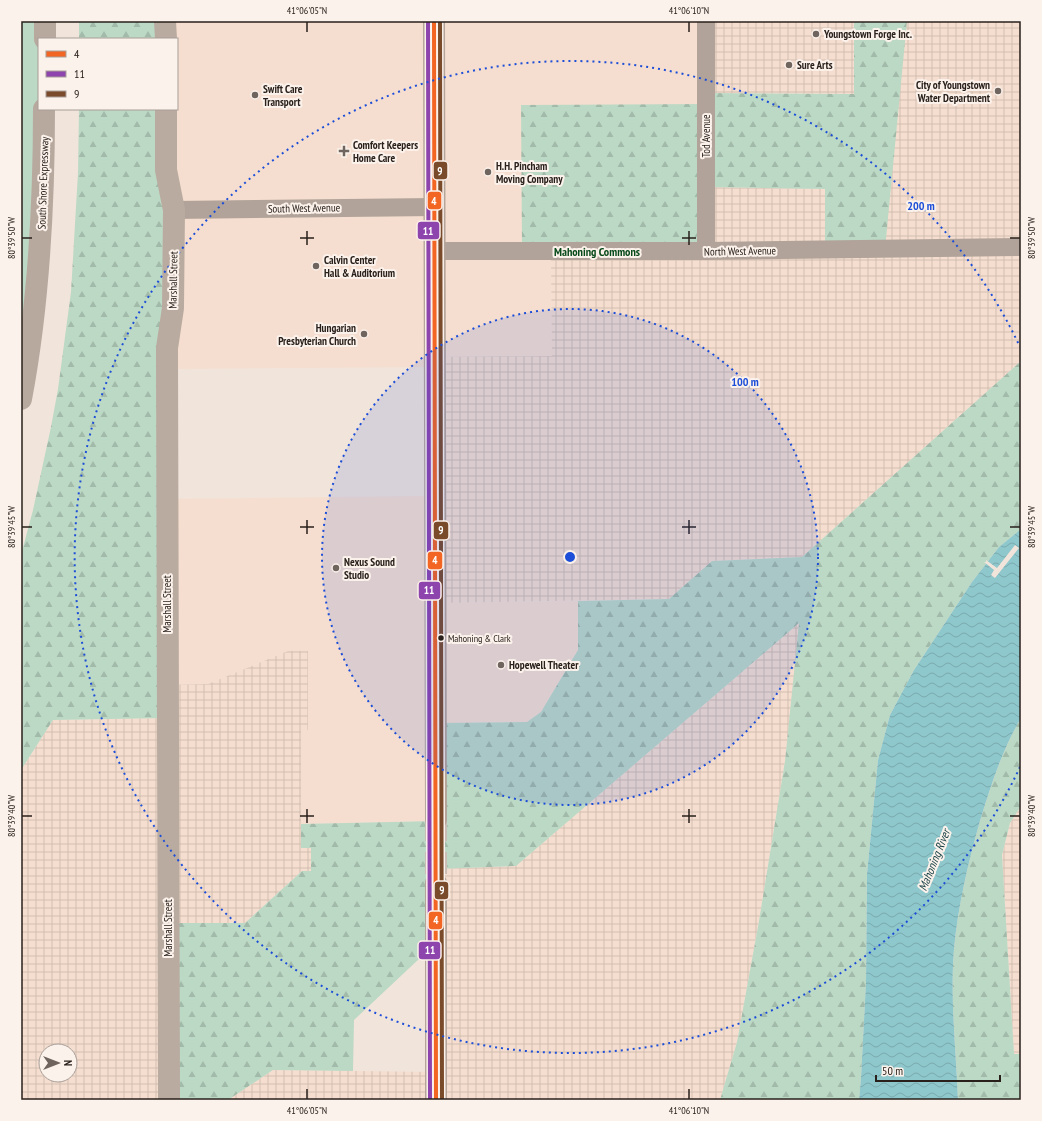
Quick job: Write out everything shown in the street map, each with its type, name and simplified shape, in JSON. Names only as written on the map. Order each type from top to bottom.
[{"type":"highway","points":[[45,21],[45,38]]},
{"type":"highway","name":"South Shore Expressway","points":[[21,399],[34,315],[41,236],[44,110]]},
{"type":"main road","points":[[434,21],[436,819]]},
{"type":"main road","points":[[436,883],[436,1100]]},
{"type":"street","points":[[166,21],[166,38]]},
{"type":"street","name":"Tod Avenue","points":[[706,21],[706,251]]},
{"type":"street","name":"Marshall Street","points":[[166,110],[166,170],[174,210],[173,308],[167,348],[169,1100]]},
{"type":"street","name":"South West Avenue","points":[[174,210],[435,207]]},
{"type":"street","name":"North West Avenue","points":[[435,251],[706,251],[1021,247]]},
{"type":"shaded area","points":[[165,21],[706,21],[706,104],[551,251],[552,356],[436,357],[436,367],[167,369],[178,110],[178,38],[166,38]]},
{"type":"shaded area","points":[[706,21],[854,21],[854,94],[706,93]]},
{"type":"shaded area","points":[[907,21],[1021,21],[1021,361],[802,557],[712,561],[669,599],[436,603],[436,357],[552,356],[551,251],[706,187],[826,189]]},
{"type":"shaded area","points":[[436,496],[436,603],[578,601],[578,650],[541,712],[527,722],[472,722],[436,821],[301,824],[301,730],[308,730],[288,651],[208,684],[167,685],[167,499]]},
{"type":"shaded area","points":[[800,622],[785,761],[759,921],[737,1042],[720,1100],[228,1100],[273,1070],[436,1072],[436,869],[516,866]]},
{"type":"shaded area","points":[[288,651],[308,651],[308,730],[301,730],[301,848],[311,848],[311,871],[302,871],[245,923],[168,923],[169,1100],[21,1100],[21,770],[53,720],[167,718],[167,685],[208,684]]},
{"type":"shaded area","points":[[1021,806],[1021,1054],[1014,1055],[1002,855],[1010,823]]},
{"type":"green space","points":[[21,21],[45,21],[39,38],[38,38],[39,110],[21,399]]},
{"type":"green space","points":[[79,21],[165,21],[166,38],[79,38]]},
{"type":"green space","points":[[854,21],[907,21],[885,249],[825,250],[825,189],[706,187],[706,251],[522,251],[521,105],[706,104],[706,93],[854,94]]},
{"type":"green space","points":[[79,110],[166,110],[167,718],[53,720],[21,770],[21,555],[33,510],[58,389],[71,292],[78,173]]},
{"type":"green space","points":[[1021,361],[1021,529],[999,547],[972,582],[914,670],[890,715],[878,760],[867,874],[866,982],[859,1100],[720,1100],[737,1042],[759,921],[785,761],[799,623],[516,866],[436,869],[436,943],[354,1020],[353,1071],[273,1070],[228,1100],[169,1100],[168,923],[245,923],[302,871],[311,871],[311,848],[301,848],[301,824],[436,821],[436,723],[527,722],[541,712],[578,650],[578,601],[669,599],[712,561],[802,557]]},
{"type":"green space","points":[[1021,718],[1021,806],[1010,823],[1002,855],[1014,1054],[1021,1054],[1021,1100],[958,1100],[953,968],[958,917],[968,869],[984,808],[1003,755]]},
{"type":"water","name":"Mahoning River","points":[[1021,529],[1021,718],[1003,755],[984,808],[968,869],[958,917],[954,949],[953,987],[958,1100],[859,1100],[866,982],[867,874],[878,760],[890,715],[914,670],[972,582],[999,547]]},
{"type":"pier","points":[[1015,545],[1019,548],[995,578],[991,575],[994,570],[984,562],[986,562],[986,560],[997,568]]},
{"type":"tunnel","points":[[436,819],[436,883]]},
{"type":"transit line","name":"11","points":[[428,21],[430,1100]]},
{"type":"transit line","name":"4","points":[[434,21],[436,1100]]},
{"type":"transit line","name":"9","points":[[440,21],[442,1100]]},
{"type":"place","name":"Youngstown Forge Inc.","points":[[816,34]]},
{"type":"place","name":"Sure Arts","points":[[789,65]]},
{"type":"place","name":"City of Youngstown Water Department","points":[[998,91]]},
{"type":"place","name":"Swift Care Transport","points":[[255,95]]},
{"type":"place","name":"Comfort Keepers Home Care","points":[[344,151]]},
{"type":"place","name":"H.H. Pincham Moving Company","points":[[488,172]]},
{"type":"place","name":"Calvin Center Hall & Auditorium","points":[[316,266]]},
{"type":"place","name":"Hungarian Presbyterian Church","points":[[364,334]]},
{"type":"place","name":"Nexus Sound Studio","points":[[336,568]]},
{"type":"place","name":"Mahoning & Clark","points":[[441,638]]},
{"type":"place","name":"Hopewell Theater","points":[[501,665]]},
{"type":"district","name":"Mahoning Commons","points":[[597,251]]}]
